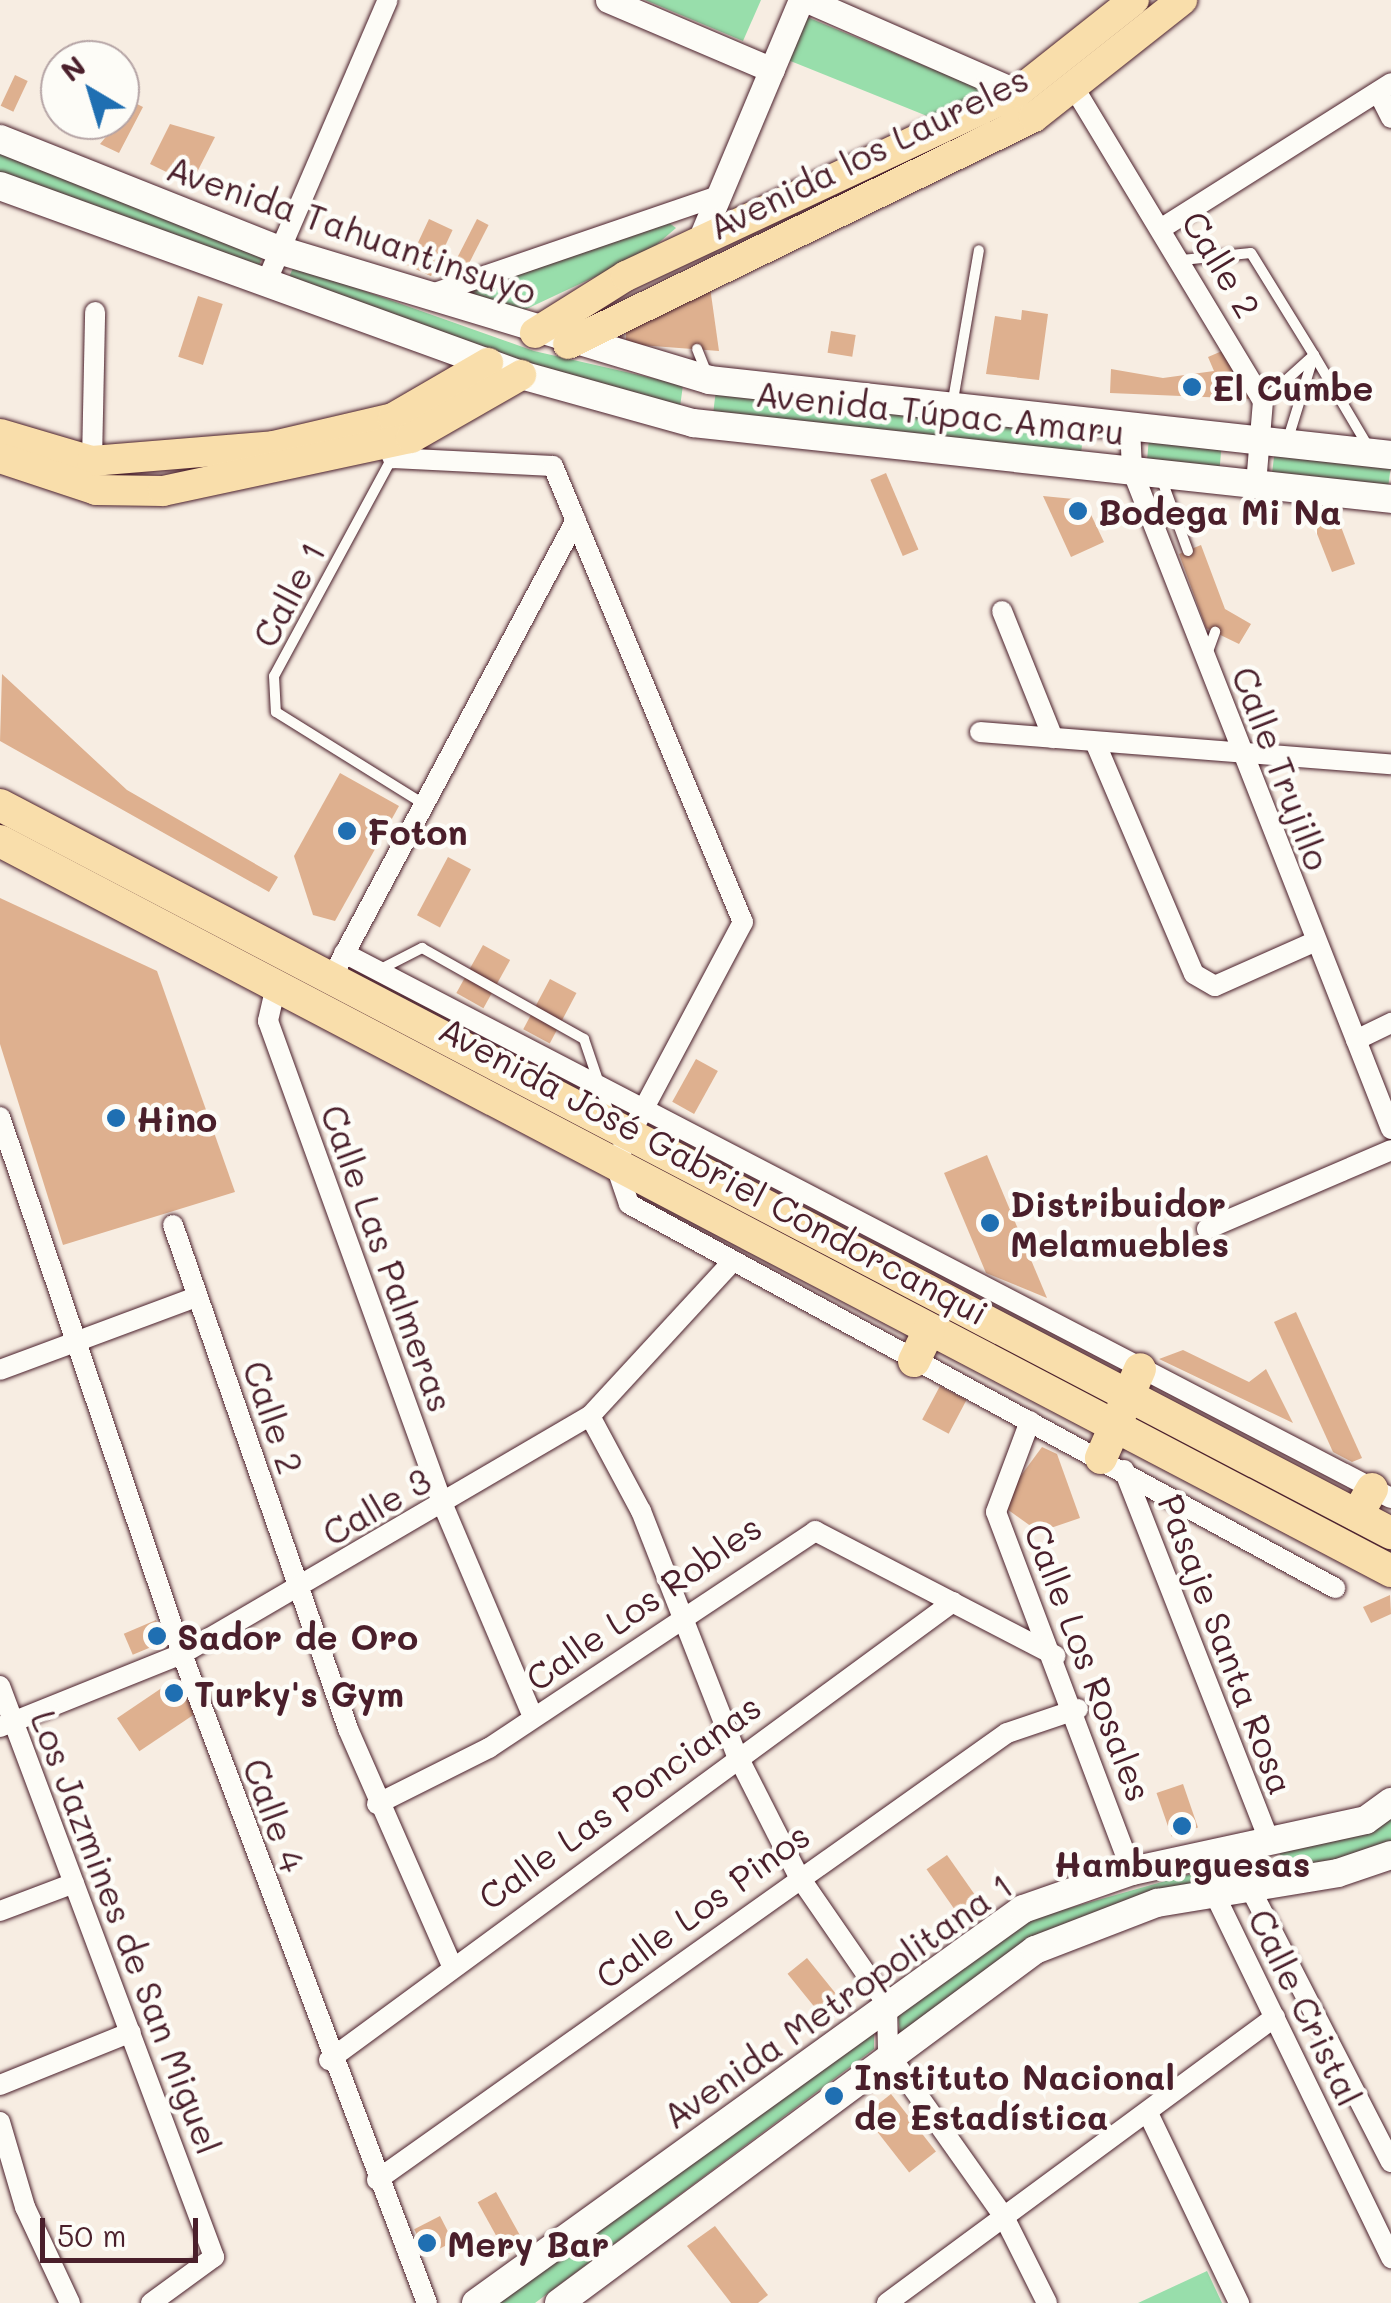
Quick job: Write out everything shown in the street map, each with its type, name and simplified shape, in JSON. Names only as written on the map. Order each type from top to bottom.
[{"type":"highway","name":"Avenida José Gabriel Condorcanqui","points":[[0,805],[334,981],[619,1141],[929,1330],[1391,1571]]},
{"type":"highway","name":"Avenida José Gabriel Condorcanqui","points":[[0,840],[276,986],[334,981]]},
{"type":"highway","name":"Avenida José Gabriel Condorcanqui","points":[[619,1141],[1134,1382],[1373,1501],[1391,1533]]},
{"type":"highway","points":[[914,1361],[929,1330]]},
{"type":"highway","points":[[1112,1464],[1115,1426],[1134,1382]]},
{"type":"main road","name":"Avenida los Laureles","points":[[535,333],[700,240],[1018,92],[1134,0]]},
{"type":"main road","name":"Avenida los Laureles","points":[[568,344],[1076,91],[1182,0]]},
{"type":"main road","name":"Avenida Tahuantinsuyo","points":[[0,140],[279,250],[568,344]]},
{"type":"main road","points":[[0,186],[488,363]]},
{"type":"main road","name":"Avenida Túpac Amaru","points":[[568,344],[619,350],[709,380],[1381,454]]},
{"type":"main road","name":"Avenida Túpac Amaru","points":[[488,363],[521,376],[693,423],[1391,499]]},
{"type":"main road","points":[[0,434],[92,461],[273,446],[393,418],[488,363]]},
{"type":"main road","points":[[0,458],[96,490],[163,490],[389,451],[521,376]]},
{"type":"main road","points":[[693,423],[709,380]]},
{"type":"main road","name":"Avenida Metropolitana 1","points":[[476,2303],[1023,1908],[1132,1871],[1366,1820],[1391,1802]]},
{"type":"main road","name":"Avenida Metropolitana 1","points":[[559,2303],[888,2053],[1075,1931],[1214,1893],[1391,1855]]},
{"type":"street","points":[[266,284],[388,0]]},
{"type":"street","points":[[608,0],[772,70]]},
{"type":"street","points":[[700,240],[804,0],[1018,92]]},
{"type":"street","points":[[1162,228],[1384,87],[1391,118]]},
{"type":"street","name":"Calle 2","points":[[1076,91],[1182,260],[1263,401],[1276,442],[1256,485]]},
{"type":"street","points":[[424,296],[721,195]]},
{"type":"street","points":[[92,461],[94,312]]},
{"type":"street","name":"Calle Trujillo","points":[[1130,428],[1146,472],[1157,536],[1314,942],[1391,1128]]},
{"type":"street","points":[[389,451],[552,466],[743,922],[646,1104],[619,1141],[629,1204],[1335,1588]]},
{"type":"street","points":[[334,981],[576,520]]},
{"type":"street","points":[[1002,611],[1053,738]]},
{"type":"street","points":[[980,732],[1239,748],[1391,764]]},
{"type":"street","points":[[1095,742],[1204,983],[1314,942]]},
{"type":"street","points":[[334,981],[379,970],[596,1078],[1134,1382]]},
{"type":"street","name":"Calle Las Palmeras","points":[[276,986],[268,1022],[443,1505],[533,1717]]},
{"type":"street","points":[[1356,1040],[1391,1023]]},
{"type":"street","name":"Calle 4","points":[[0,1117],[6,1154],[182,1654],[329,2060],[427,2303]]},
{"type":"street","points":[[1207,1228],[1391,1150]]},
{"type":"street","name":"Calle 2","points":[[173,1224],[296,1588],[376,1804],[450,1964]]},
{"type":"street","name":"Calle 3","points":[[6,1725],[182,1654],[590,1416],[731,1262]]},
{"type":"street","points":[[0,1370],[196,1297]]},
{"type":"street","points":[[590,1416],[682,1614],[736,1754],[798,1874],[887,2004],[888,2053],[1004,2217],[1047,2303]]},
{"type":"street","name":"Calle Los Rosales","points":[[1030,1421],[996,1512],[1078,1709],[1132,1871]]},
{"type":"street","name":"Pasaje Santa Rosa","points":[[1112,1464],[1270,1842]]},
{"type":"street","name":"Calle Los Robles","points":[[376,1804],[533,1717],[682,1614],[814,1531],[1056,1656]]},
{"type":"street","name":"Calle Las Poncianas","points":[[329,2060],[450,1964],[736,1754],[953,1602]]},
{"type":"street","name":"Los Jazmines de San Miguel","points":[[0,1686],[6,1725],[74,1883],[214,2257],[150,2303]]},
{"type":"street","name":"Calle Los Pinos","points":[[377,2180],[798,1874],[1006,1733],[1078,1709]]},
{"type":"street","points":[[0,1911],[74,1883]]},
{"type":"street","points":[[1250,1888],[1391,2162]]},
{"type":"street","name":"Calle Cristal","points":[[1214,1893],[1391,2258]]},
{"type":"street","points":[[1241,1950],[1274,1935]]},
{"type":"street","points":[[887,2303],[1275,2017]]},
{"type":"street","points":[[0,2085],[131,2032]]},
{"type":"street","points":[[1148,2113],[1239,2303]]},
{"type":"street","points":[[0,2122],[25,2207],[70,2303]]},
{"type":"lane","points":[[952,408],[979,250]]},
{"type":"lane","points":[[1182,260],[1252,253],[1314,356],[1381,454]]},
{"type":"lane","points":[[697,349],[709,380]]},
{"type":"lane","points":[[1263,401],[1314,356]]},
{"type":"lane","points":[[1276,442],[1314,356]]},
{"type":"lane","name":"Calle 1","points":[[389,451],[274,676],[276,712],[424,804]]},
{"type":"lane","points":[[1146,472],[1186,547],[1157,536]]},
{"type":"lane","points":[[1205,659],[1215,632]]},
{"type":"lane","points":[[334,981],[379,970],[422,948],[584,1039],[619,1141]]},
{"type":"green space","points":[[645,0],[761,0],[743,41]]},
{"type":"green space","points":[[807,17],[988,92],[932,118],[788,60]]},
{"type":"green space","points":[[0,152],[262,258],[254,277],[0,184]]},
{"type":"green space","points":[[668,222],[676,228],[648,252],[520,312],[461,295]]},
{"type":"green space","points":[[294,266],[534,351],[683,385],[680,407],[529,372],[284,288]]},
{"type":"green space","points":[[716,390],[1083,435],[1080,460],[713,415]]},
{"type":"green space","points":[[1149,438],[1222,444],[1219,473],[1146,467]]},
{"type":"green space","points":[[1275,449],[1391,463],[1387,494],[1271,480]]},
{"type":"green space","points":[[1391,1813],[1391,1841],[1368,1855],[1281,1875],[1280,1849]]},
{"type":"green space","points":[[1265,1853],[1271,1875],[1149,1896],[900,2033],[897,2007],[1023,1921]]},
{"type":"green space","points":[[874,2027],[874,2049],[535,2303],[494,2303]]},
{"type":"green space","points":[[1207,2271],[1222,2303],[1138,2303]]},
{"type":"building","points":[[15,75],[28,81],[13,112],[1,106]]},
{"type":"building","points":[[170,124],[215,137],[191,184],[150,164]]},
{"type":"building","points":[[103,140],[126,140],[119,153],[100,144]]},
{"type":"building","points":[[429,219],[453,230],[431,276],[407,265]]},
{"type":"building","points":[[477,219],[489,225],[467,268],[455,262]]},
{"type":"building","points":[[709,280],[719,351],[626,344],[626,320]]},
{"type":"building","points":[[198,296],[223,304],[203,365],[178,357]]},
{"type":"building","points":[[1022,310],[1048,314],[1039,380],[986,374],[995,316],[1021,320]]},
{"type":"building","points":[[831,331],[856,335],[852,357],[828,353]]},
{"type":"building","points":[[1229,348],[1252,399],[1110,393],[1111,369],[1163,378],[1214,371],[1208,357]]},
{"type":"building","points":[[886,473],[918,549],[903,556],[870,480]]},
{"type":"building","points":[[1043,496],[1084,500],[1104,542],[1071,557]]},
{"type":"building","points":[[1340,524],[1355,564],[1332,572],[1314,526]]},
{"type":"building","points":[[1201,545],[1225,609],[1251,624],[1239,644],[1206,628],[1179,554]]},
{"type":"building","points":[[2,674],[127,790],[278,877],[269,892],[0,741]]},
{"type":"building","name":"Foton","points":[[340,773],[399,806],[335,921],[313,915],[294,856]]},
{"type":"building","points":[[448,857],[471,869],[440,927],[417,915]]},
{"type":"building","name":"Hino","points":[[0,898],[157,971],[235,1192],[63,1245],[0,1044]]},
{"type":"building","points":[[483,945],[510,960],[483,1008],[456,993]]},
{"type":"building","points":[[550,979],[576,993],[550,1043],[523,1029]]},
{"type":"building","points":[[696,1059],[718,1071],[694,1114],[672,1102]]},
{"type":"building","name":"Distribuidor Melamuebles","points":[[987,1155],[1047,1298],[986,1273],[944,1173]]},
{"type":"building","points":[[1296,1312],[1362,1458],[1352,1462],[1333,1452],[1274,1322]]},
{"type":"building","points":[[1183,1350],[1249,1382],[1266,1369],[1293,1423],[1159,1359]]},
{"type":"building","points":[[940,1386],[966,1400],[949,1434],[922,1420]]},
{"type":"building","points":[[1042,1447],[1057,1454],[1080,1518],[1039,1532],[1000,1504]]},
{"type":"building","points":[[1390,1595],[1391,1614],[1371,1623],[1363,1607]]},
{"type":"building","points":[[156,1620],[165,1641],[133,1655],[124,1634]]},
{"type":"building","points":[[175,1679],[197,1712],[139,1751],[117,1718]]},
{"type":"building","points":[[1183,1784],[1198,1827],[1172,1837],[1157,1793]]},
{"type":"building","points":[[947,1855],[983,1906],[962,1920],[927,1869]]},
{"type":"building","points":[[807,1958],[847,2007],[827,2023],[788,1974]]},
{"type":"building","points":[[891,2094],[936,2152],[909,2172],[864,2115]]},
{"type":"building","points":[[496,2192],[525,2244],[507,2255],[478,2202]]},
{"type":"building","points":[[440,2216],[453,2242],[427,2255],[414,2229]]},
{"type":"building","points":[[715,2226],[768,2295],[758,2303],[731,2303],[687,2246]]},
{"type":"place","name":"El Cumbe","points":[[1192,387]]},
{"type":"place","name":"Bodega Mi Na","points":[[1078,511]]},
{"type":"place","name":"Foton","points":[[347,831]]},
{"type":"place","name":"Hino","points":[[116,1118]]},
{"type":"place","name":"Distribuidor Melamuebles","points":[[990,1223]]},
{"type":"place","name":"Sador de Oro","points":[[157,1636]]},
{"type":"place","name":"Turky's Gym","points":[[174,1693]]},
{"type":"place","name":"Hamburguesas","points":[[1182,1826]]},
{"type":"place","name":"Instituto Nacional de Estadística","points":[[834,2096]]},
{"type":"place","name":"Mery Bar","points":[[427,2243]]}]
